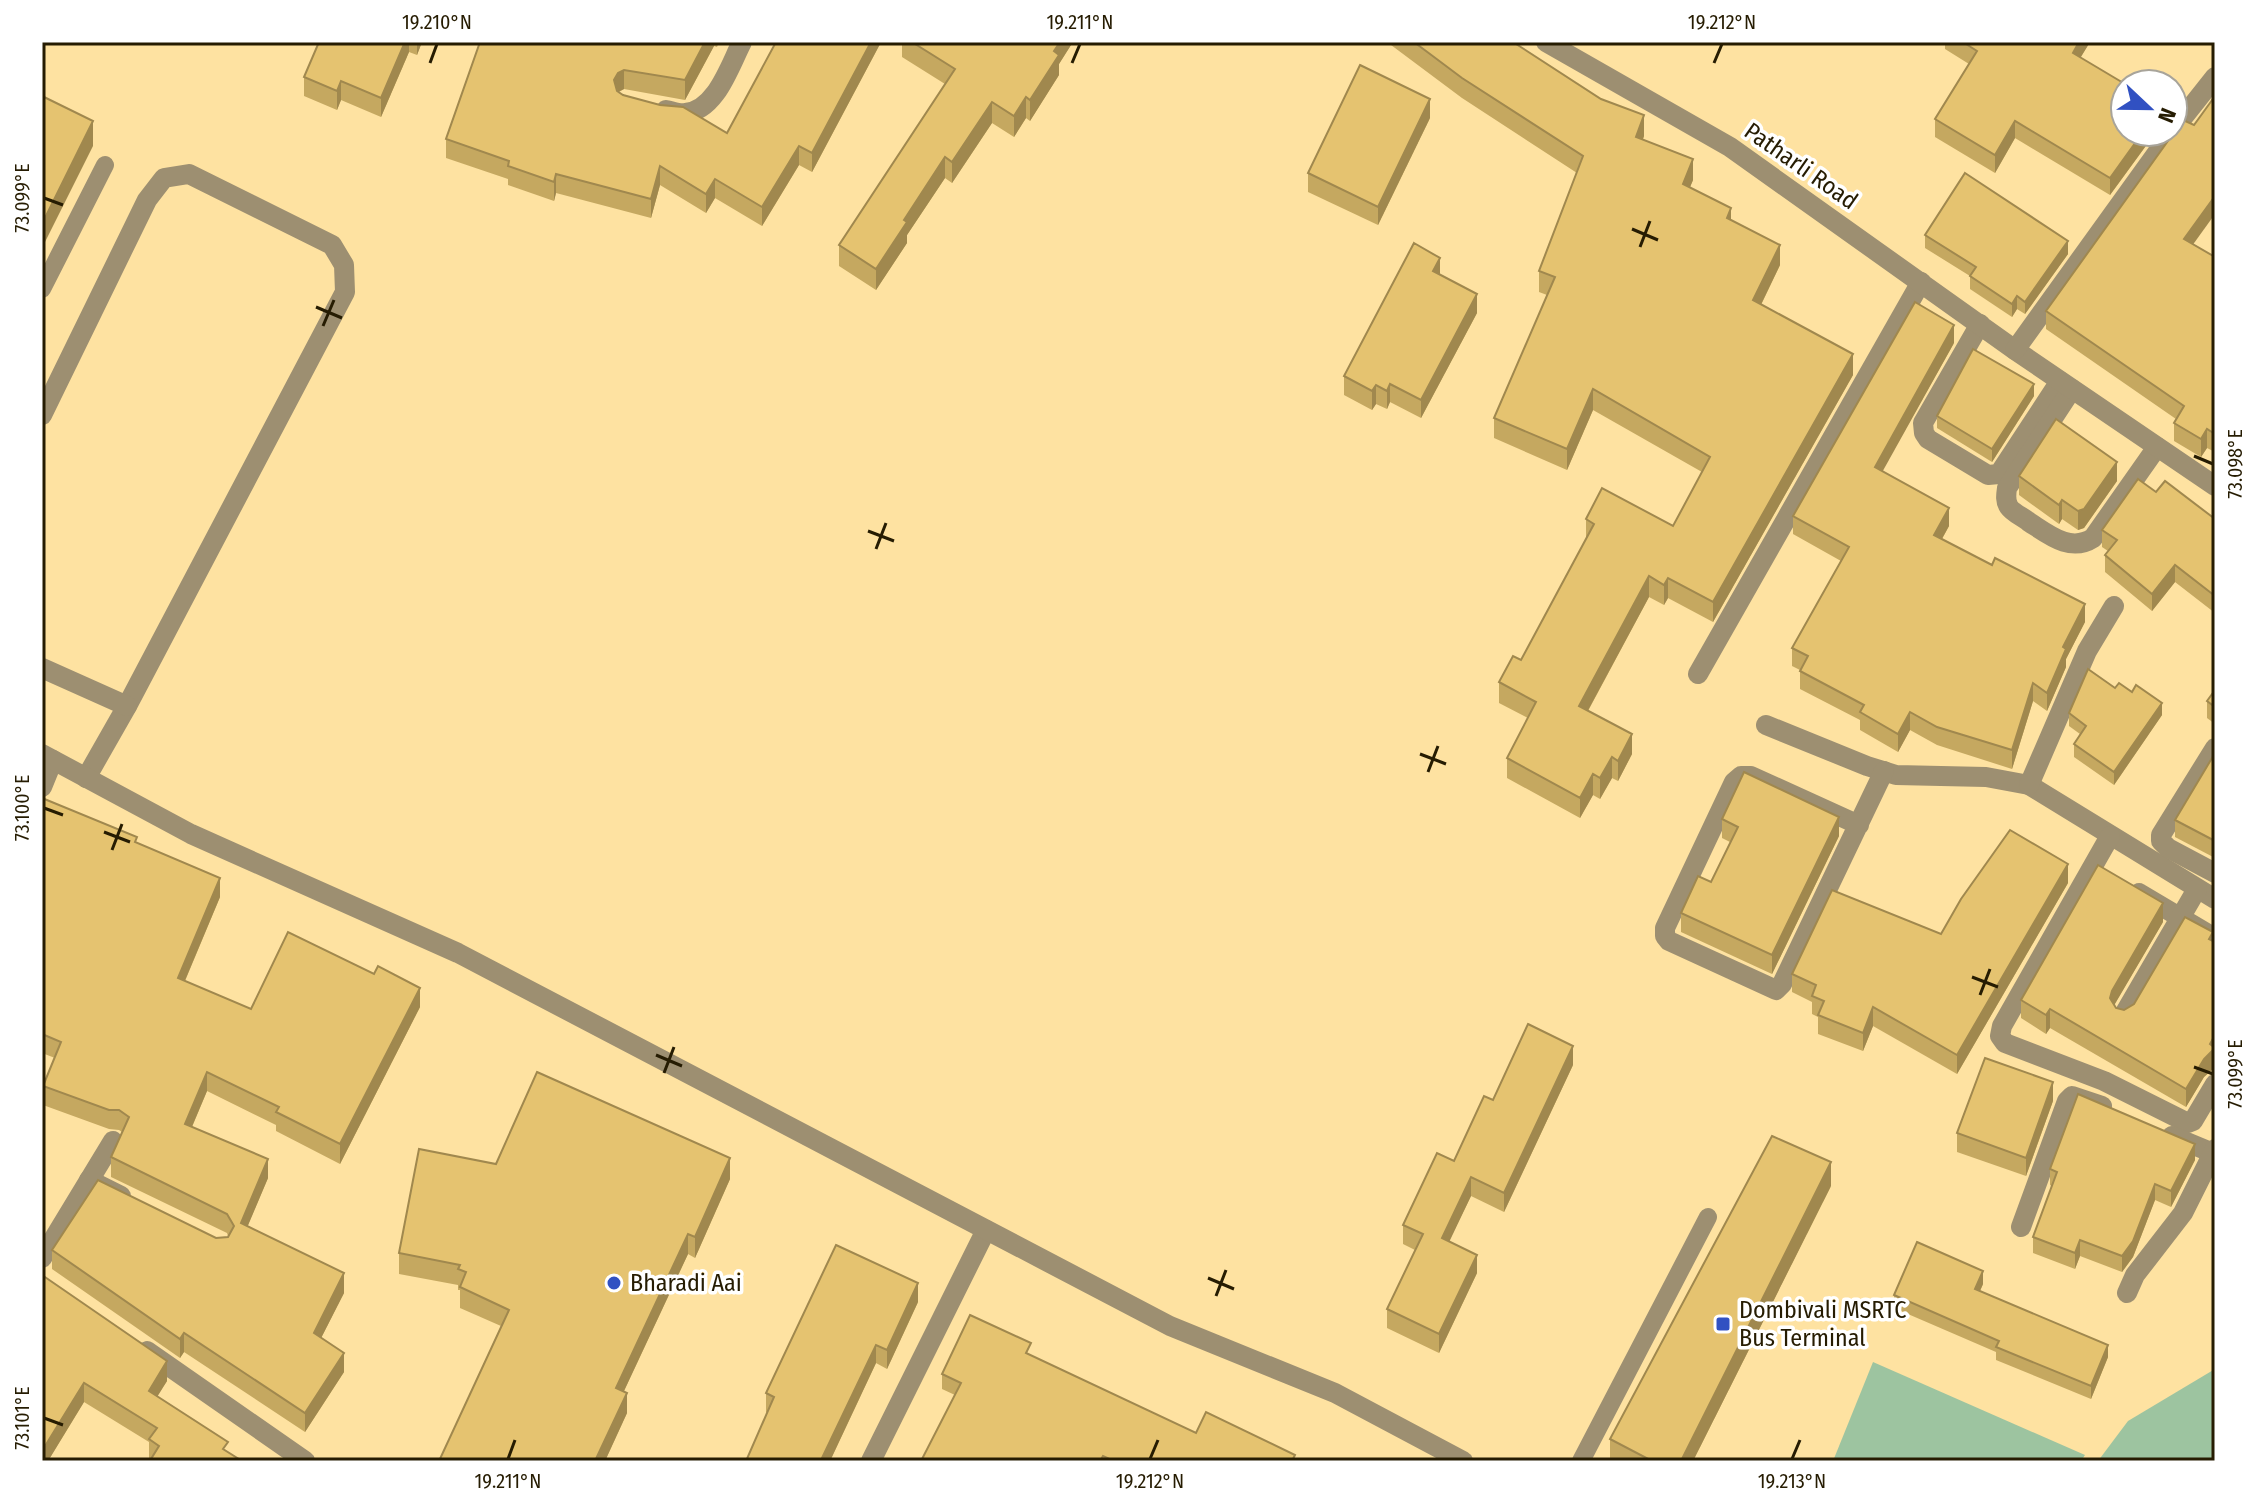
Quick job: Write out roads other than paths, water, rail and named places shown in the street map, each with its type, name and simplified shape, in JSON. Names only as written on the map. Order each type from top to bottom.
[{"type":"street","points":[[641,105],[684,113],[699,109],[714,95],[742,42]]},
{"type":"street","name":"Patharli Road","points":[[1546,42],[1730,147],[2015,350],[2215,486]]},
{"type":"street","points":[[2189,108],[2215,77]]},
{"type":"street","points":[[2015,350],[2160,148]]},
{"type":"street","points":[[42,415],[147,200],[164,178],[189,174],[332,245],[344,265],[345,292],[86,778]]},
{"type":"street","points":[[1698,674],[1921,282]]},
{"type":"street","points":[[1980,324],[1923,423],[1928,439],[1988,475],[1999,474],[2066,385]]},
{"type":"street","points":[[2066,385],[2007,488],[2006,498],[2010,509],[2057,540],[2086,542],[2093,538],[2157,447]]},
{"type":"street","points":[[2029,785],[2087,651],[2114,606]]},
{"type":"street","points":[[42,668],[127,706]]},
{"type":"street","points":[[1766,725],[1896,775],[1986,777],[2029,785],[2206,894],[2181,918],[2123,1016]]},
{"type":"street","points":[[2215,748],[2161,835],[2161,841],[2168,848],[2215,873]]},
{"type":"street","points":[[42,787],[48,757],[191,834],[458,953],[1170,1326],[1335,1393],[1463,1461]]},
{"type":"street","points":[[1859,825],[1751,776],[1741,776],[1734,782],[1665,928],[1665,936],[1669,941],[1776,990],[1782,984],[1859,825],[1884,771]]},
{"type":"street","points":[[2110,836],[2105,873],[2002,1026],[2000,1036],[2005,1043],[2104,1081],[2188,1123],[2193,1121],[2215,1084]]},
{"type":"street","points":[[2105,873],[2215,938]]},
{"type":"street","points":[[2021,1227],[2067,1101],[2072,1096],[2082,1097],[2126,1116]]},
{"type":"street","points":[[2127,1293],[2135,1275],[2183,1213],[2214,1151],[2155,1128]]},
{"type":"street","points":[[42,1258],[113,1141]]},
{"type":"street","points":[[89,1180],[142,1206]]},
{"type":"street","points":[[871,1461],[986,1230]]},
{"type":"street","points":[[133,1341],[305,1461]]},
{"type":"lane","points":[[42,289],[105,165]]},
{"type":"lane","points":[[1581,1461],[1708,1217]]},
{"type":"place","name":"Bharadi Aai","points":[[614,1283]]},
{"type":"place","name":"Dombivali MSRTC Bus Terminal","points":[[1723,1324]]}]
